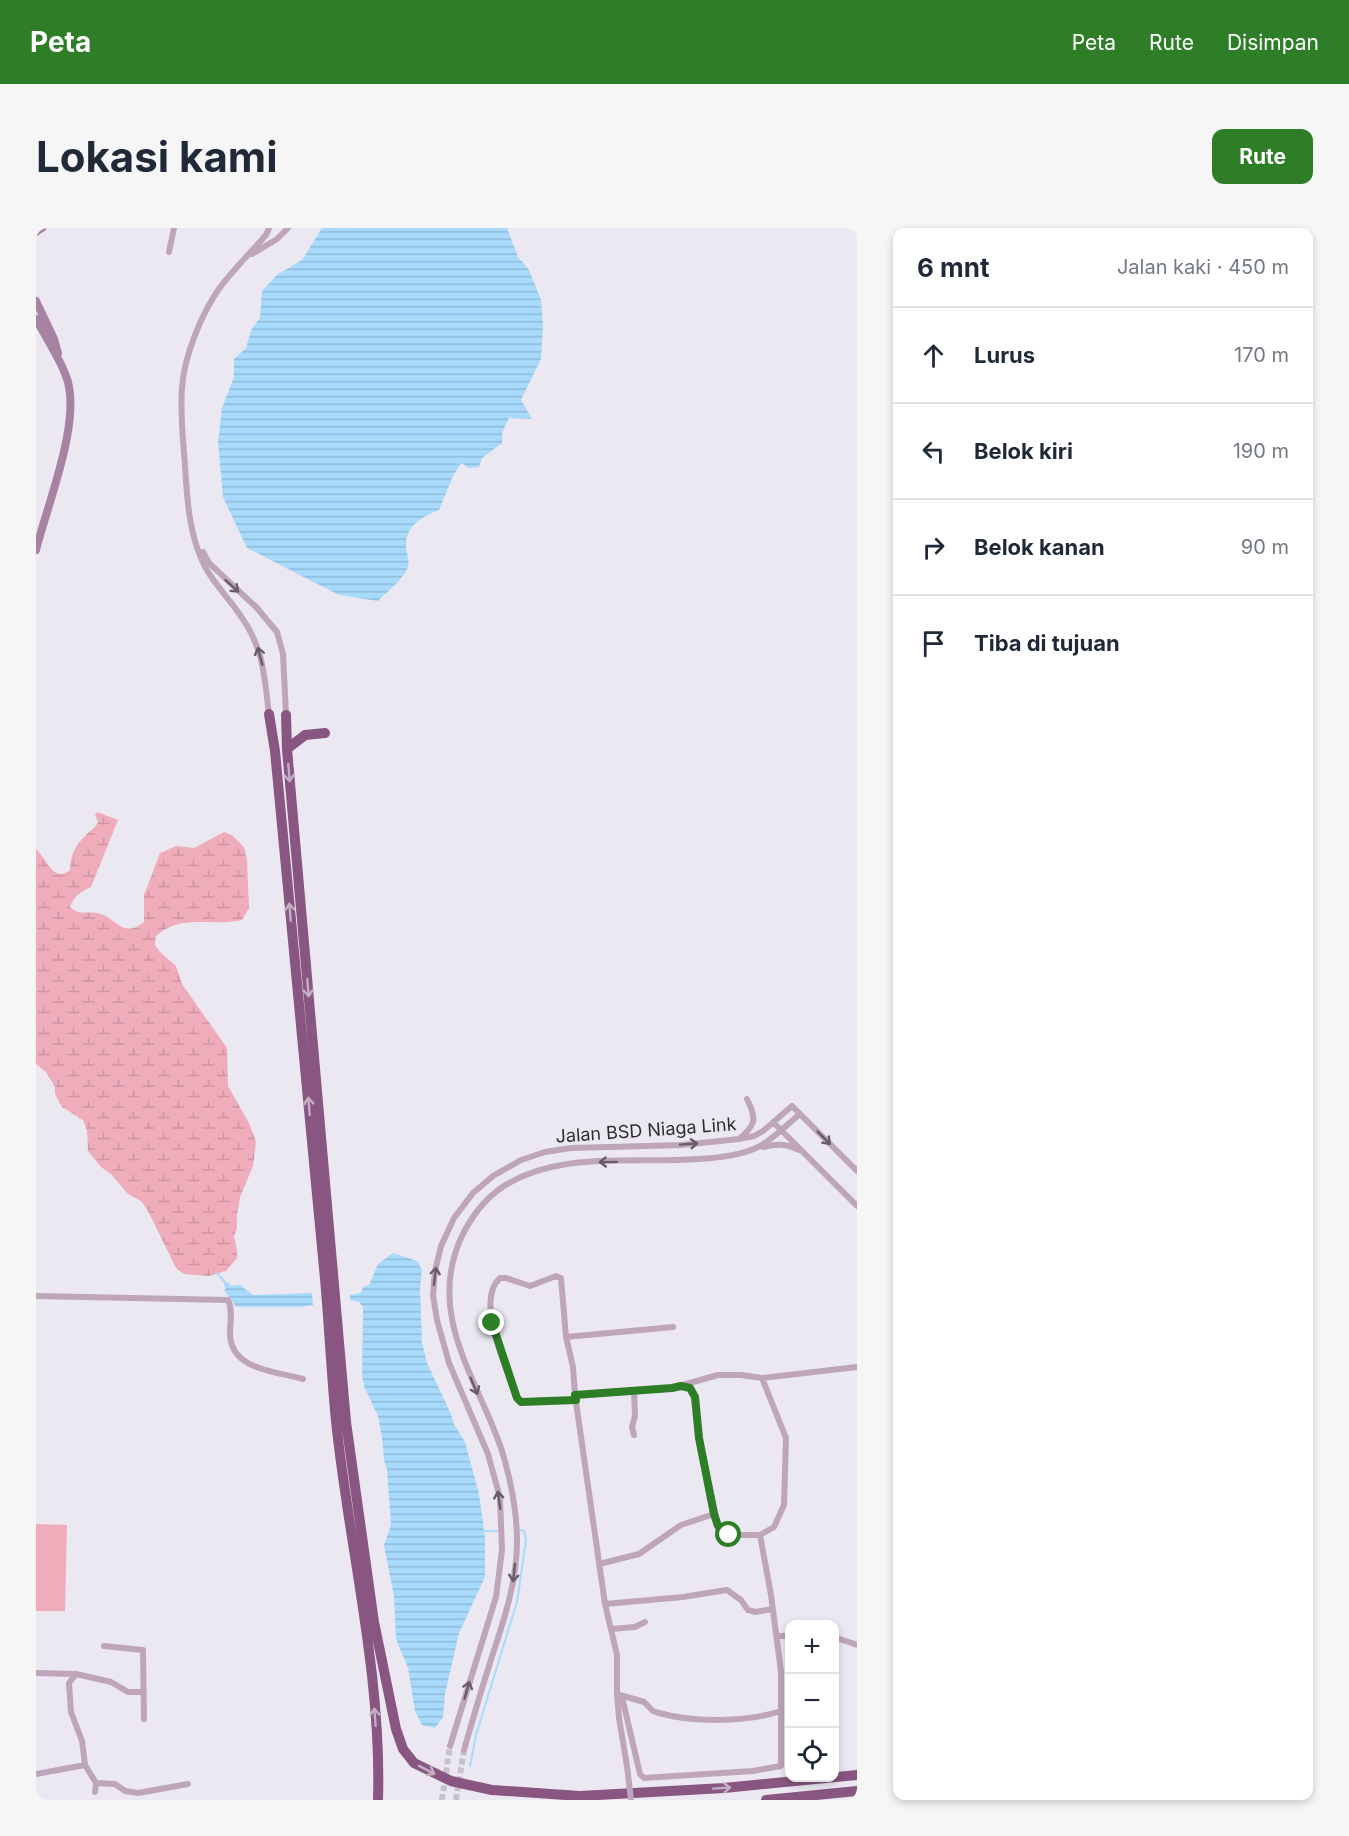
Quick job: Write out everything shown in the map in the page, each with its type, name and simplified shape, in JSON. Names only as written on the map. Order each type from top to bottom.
[{"type":"highway","points":[[270,714],[325,1270],[336,1423],[365,1623],[375,1714],[379,1776],[378,1800]]},
{"type":"highway","points":[[286,715],[287,749],[346,1422],[374,1622],[396,1729],[403,1749],[414,1763],[451,1781],[492,1790],[580,1796],[724,1788],[857,1775]]},
{"type":"highway","points":[[287,749],[305,735],[326,733]]},
{"type":"highway","points":[[766,1800],[857,1791]]},
{"type":"main road","points":[[36,232],[42,228]]},
{"type":"main road","points":[[36,301],[54,339],[70,389],[72,406],[69,432],[36,550]]},
{"type":"main road","points":[[36,319],[62,368]]},
{"type":"street","points":[[169,252],[174,228]]},
{"type":"street","points":[[269,228],[220,288],[201,323],[188,355],[182,385],[182,415],[190,521],[196,544],[205,567],[218,589],[240,615],[255,639],[262,657],[270,714]]},
{"type":"street","points":[[246,258],[277,239],[288,228]]},
{"type":"street","points":[[190,521],[209,563],[257,608],[277,632],[283,654],[286,715]]},
{"type":"street","points":[[739,1139],[748,1131],[755,1114],[747,1099]]},
{"type":"street","name":"Jalan BSD Niaga Link","points":[[450,1746],[496,1597],[502,1550],[500,1498],[488,1455],[449,1363],[433,1295],[435,1271],[441,1246],[454,1218],[473,1193],[493,1176],[521,1160],[545,1152],[571,1148],[682,1145],[739,1139],[754,1136],[792,1106],[800,1114],[759,1147],[742,1154],[715,1158],[572,1163],[526,1173],[500,1189],[484,1203],[466,1227],[454,1252],[449,1274],[448,1295],[462,1358],[501,1450],[514,1496],[517,1542],[511,1600],[464,1750]]},
{"type":"street","points":[[800,1114],[857,1171]]},
{"type":"street","points":[[773,1122],[857,1206]]},
{"type":"street","points":[[759,1147],[779,1143],[789,1145],[804,1153]]},
{"type":"street","points":[[631,1800],[619,1695],[617,1655],[605,1604],[576,1397],[573,1367],[566,1337],[560,1276],[535,1285],[520,1284],[506,1278],[500,1278],[496,1282],[490,1306],[492,1323],[517,1398],[521,1402],[576,1397],[681,1386],[718,1375],[762,1378],[857,1367]]},
{"type":"street","points":[[36,1296],[228,1300],[232,1347],[238,1357],[248,1365],[259,1369],[303,1379]]},
{"type":"street","points":[[566,1337],[673,1327]]},
{"type":"street","points":[[441,1334],[455,1331]]},
{"type":"street","points":[[681,1386],[690,1388],[695,1397],[699,1438],[718,1526],[729,1535],[760,1535],[774,1527],[784,1505],[786,1438],[762,1378]]},
{"type":"street","points":[[634,1391],[635,1416],[632,1427],[634,1435]]},
{"type":"street","points":[[599,1564],[639,1554],[681,1525],[714,1514]]},
{"type":"street","points":[[619,1695],[640,1774],[644,1778],[753,1771],[781,1766],[782,1672],[760,1535]]},
{"type":"street","points":[[605,1604],[683,1597],[727,1590],[741,1600],[747,1610],[755,1612],[773,1610]]},
{"type":"street","points":[[611,1629],[635,1627],[645,1622]]},
{"type":"street","points":[[777,1636],[785,1636]]},
{"type":"street","points":[[839,1639],[857,1645]]},
{"type":"street","points":[[104,1646],[143,1650],[144,1719]]},
{"type":"street","points":[[36,1673],[76,1674],[115,1683],[128,1692],[144,1692]]},
{"type":"street","points":[[76,1674],[69,1683],[71,1712],[82,1741],[85,1765],[96,1783],[95,1792]]},
{"type":"street","points":[[619,1695],[644,1702],[653,1711],[699,1720],[781,1711]]},
{"type":"street","points":[[36,1774],[85,1765]]},
{"type":"street","points":[[96,1783],[115,1784],[125,1791],[138,1793],[188,1784]]},
{"type":"green space","points":[[97,812],[118,820],[91,887],[78,895],[70,907],[80,912],[104,915],[124,928],[130,929],[144,922],[144,895],[160,853],[176,846],[194,848],[224,832],[232,835],[244,847],[247,859],[249,908],[242,920],[175,925],[156,936],[155,945],[176,966],[182,984],[227,1048],[228,1086],[250,1125],[256,1142],[253,1166],[240,1197],[237,1215],[237,1228],[234,1236],[237,1258],[226,1271],[208,1276],[184,1274],[176,1268],[148,1211],[141,1201],[128,1194],[111,1174],[101,1167],[88,1151],[87,1131],[83,1120],[62,1107],[55,1094],[55,1087],[46,1072],[36,1064],[36,849],[55,872],[59,874],[70,870],[76,847],[98,822],[95,815]]},
{"type":"green space","points":[[36,1524],[67,1525],[65,1611],[36,1611]]},
{"type":"water","points":[[322,228],[507,228],[518,257],[529,270],[541,300],[543,325],[541,359],[521,400],[532,419],[509,418],[502,433],[502,443],[482,458],[479,467],[469,468],[461,463],[439,510],[421,519],[408,533],[406,539],[407,569],[378,601],[339,595],[247,548],[223,497],[218,441],[222,408],[234,377],[234,359],[246,348],[251,330],[260,318],[262,291],[277,275],[302,260]]},
{"type":"water","points":[[393,1253],[417,1261],[422,1270],[420,1288],[422,1343],[427,1363],[454,1424],[465,1442],[479,1494],[485,1538],[485,1577],[459,1633],[445,1694],[443,1717],[435,1728],[422,1725],[415,1711],[408,1668],[396,1639],[394,1596],[384,1545],[391,1525],[387,1469],[378,1416],[364,1386],[362,1375],[363,1307],[359,1302],[350,1300],[350,1295],[361,1293],[363,1287],[369,1285],[378,1264]]},
{"type":"water","points":[[227,1282],[231,1286],[240,1285],[253,1295],[312,1293],[313,1305],[236,1307],[224,1290]]},
{"type":"waterway","points":[[217,1273],[227,1285]]},
{"type":"waterway","points":[[470,1766],[476,1735],[517,1602],[526,1540],[524,1531],[520,1530]]},
{"type":"waterway","points":[[485,1531],[497,1531]]},
{"type":"tunnel","points":[[442,1800],[450,1746]]},
{"type":"tunnel","points":[[456,1800],[464,1750]]},
{"type":"route","points":[[492,1323],[517,1398],[521,1402],[576,1400],[575,1395],[681,1386],[690,1388],[695,1397],[699,1438],[714,1514],[718,1526],[729,1535]]}]
